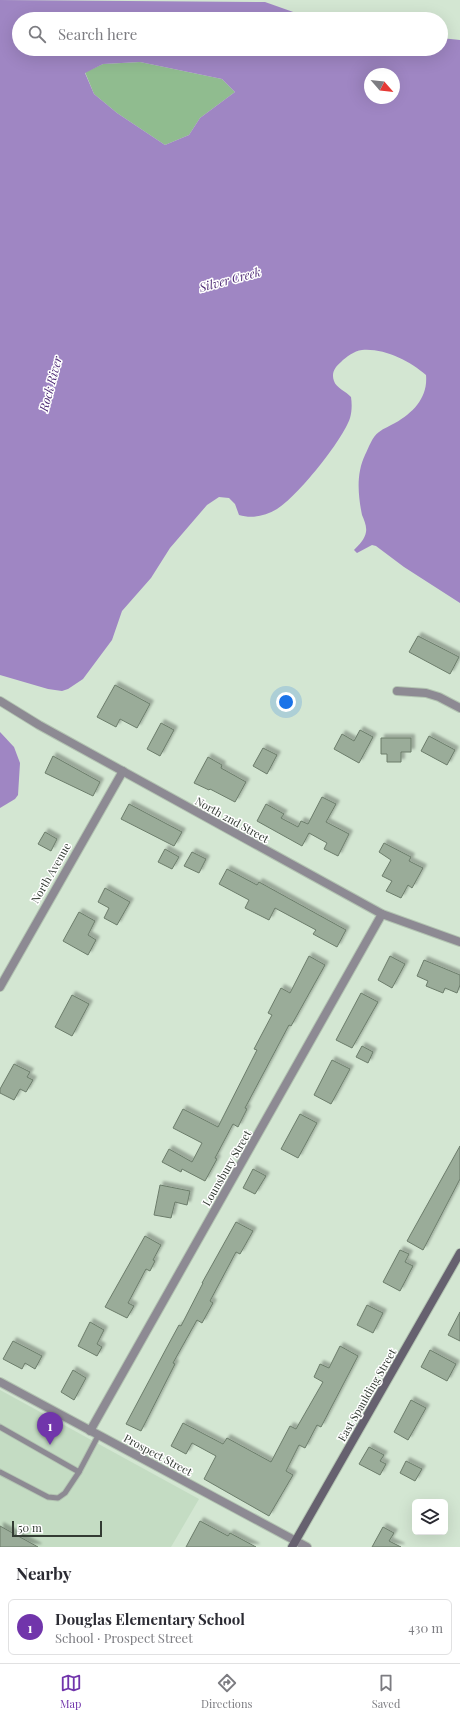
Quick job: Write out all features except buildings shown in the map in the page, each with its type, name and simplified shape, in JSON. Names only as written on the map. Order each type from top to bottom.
[{"type":"street","points":[[397,691],[426,693],[460,708]]},
{"type":"street","name":"North 2nd Street","points":[[0,701],[39,725],[382,914],[460,942]]},
{"type":"street","name":"North Avenue","points":[[0,987],[123,771]]},
{"type":"street","name":"Lounsbury Street","points":[[90,1431],[382,914]]},
{"type":"street","name":"East Spaulding Street","points":[[294,1544],[460,1253]]},
{"type":"street","name":"Prospect Street","points":[[0,1382],[294,1544],[307,1547]]},
{"type":"lane","points":[[0,1427],[79,1472]]},
{"type":"lane","points":[[0,1472],[48,1497],[58,1498],[64,1493],[79,1472],[98,1436]]},
{"type":"shaded area","points":[[0,1390],[199,1499],[171,1547],[0,1547]]},
{"type":"green space","points":[[140,62],[222,79],[235,92],[200,118],[189,135],[165,145],[117,113],[94,94],[85,72],[103,64]]},
{"type":"water","points":[[0,0],[265,2],[293,12],[12,12],[12,56],[448,56],[448,39],[460,40],[460,603],[404,567],[376,546],[372,545],[357,553],[354,550],[360,544],[366,532],[366,525],[362,515],[359,492],[360,470],[365,455],[371,442],[377,434],[383,429],[402,419],[414,409],[422,397],[426,383],[426,375],[405,360],[388,353],[362,350],[345,358],[334,370],[333,378],[335,383],[351,397],[352,405],[350,418],[346,428],[338,440],[307,481],[286,503],[263,515],[254,517],[239,515],[235,504],[229,498],[219,497],[207,505],[170,548],[151,578],[122,611],[112,640],[83,679],[68,689],[62,691],[48,689],[0,675]],"holes":[[[140,62],[222,79],[235,92],[200,118],[189,135],[165,145],[117,113],[94,94],[85,73],[103,64]]]},
{"type":"water","points":[[0,732],[14,747],[20,763],[18,795],[15,799],[0,808]]},
{"type":"place","name":"Douglas Elementary School","points":[[50,1445]]},
{"type":"water label","name":"Silver Creek","points":[[230,280]]},
{"type":"water label","name":"Rock River","points":[[51,384]]}]
